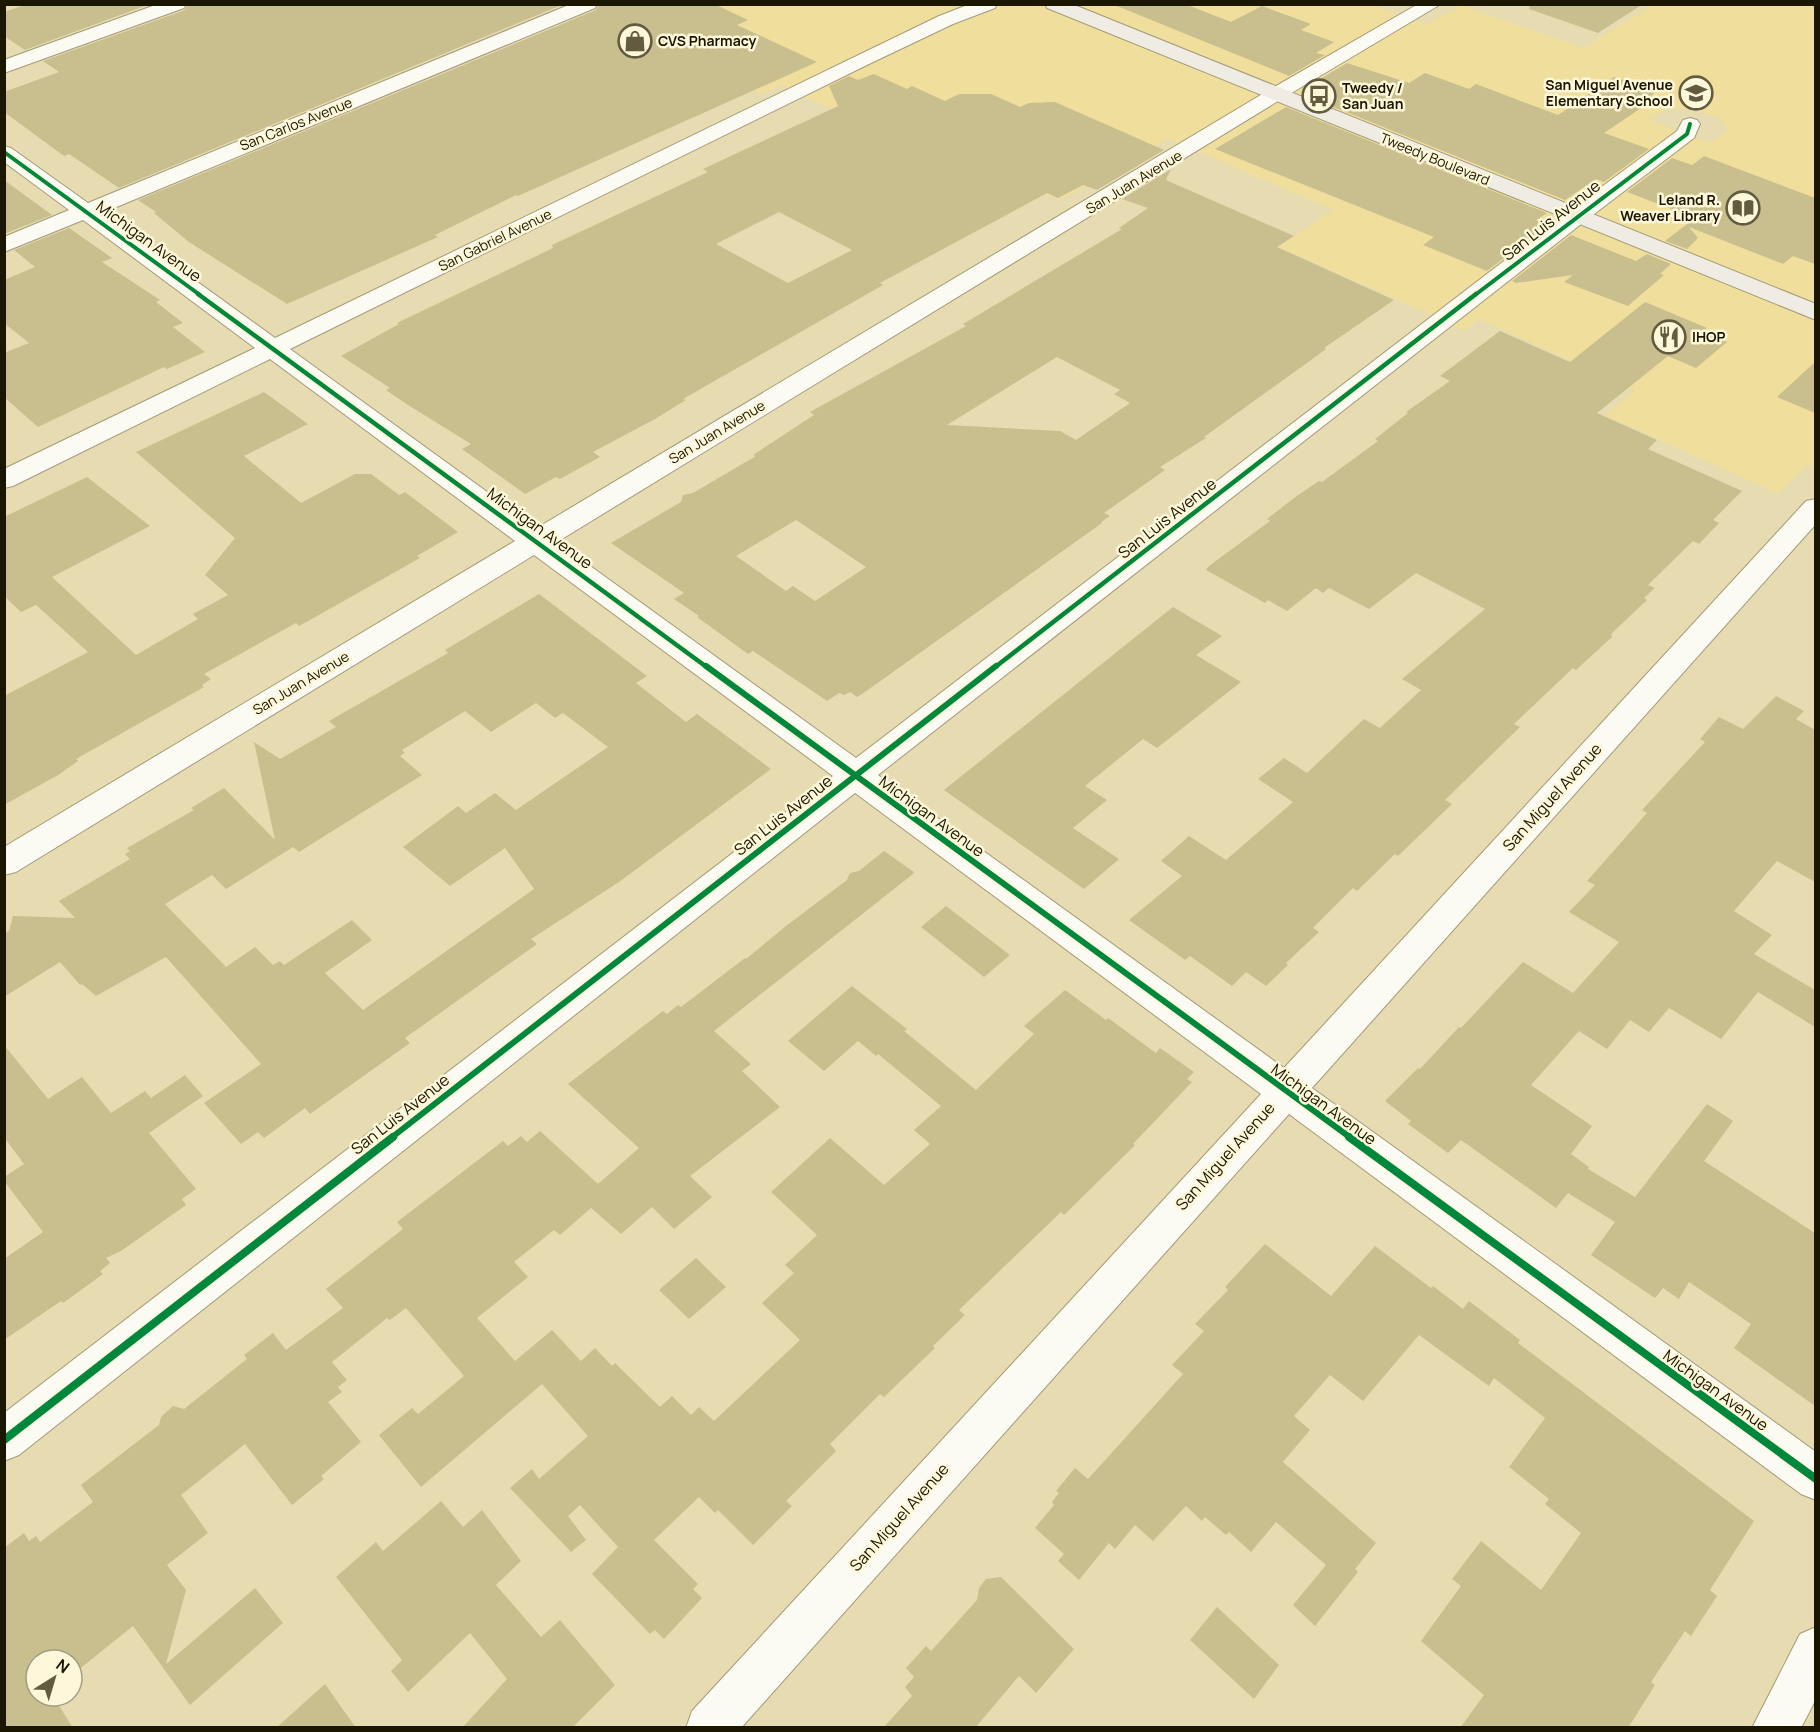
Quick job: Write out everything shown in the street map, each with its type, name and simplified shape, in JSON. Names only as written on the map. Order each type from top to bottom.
[{"type":"main road","name":"Tweedy Boulevard","points":[[1054,4],[1815,313]]},
{"type":"street","points":[[4,67],[177,4]]},
{"type":"street","name":"San Carlos Avenue","points":[[4,245],[588,4]]},
{"type":"street","name":"San Gabriel Avenue","points":[[4,480],[862,60],[988,4]]},
{"type":"street","name":"San Juan Avenue","points":[[4,862],[1276,94],[1432,4]]},
{"type":"street","name":"San Luis Avenue","points":[[4,1440],[855,776],[1577,216],[1687,134],[1690,124]]},
{"type":"street","name":"Michigan Avenue","points":[[4,152],[1815,1479]]},
{"type":"street","name":"San Miguel Avenue","points":[[709,1728],[1815,507]]},
{"type":"street","points":[[1774,1728],[1815,1650]]},
{"type":"shaded area","points":[[612,4],[1371,4],[1426,25],[1461,5],[1583,48],[1653,5],[1815,5],[1815,468],[1807,464],[1778,494],[1605,415],[1635,390],[1479,319],[1465,330],[1279,247],[1333,210],[1169,139],[1060,200],[944,145],[926,154],[781,85],[760,94],[676,52]],"holes":[[[1664,109],[1693,109],[1719,118],[1727,131],[1710,143],[1650,120]]]},
{"type":"building","points":[[28,4],[150,4],[25,50],[4,36],[4,12]]},
{"type":"building","points":[[188,4],[564,4],[119,188],[69,154],[64,156],[4,112],[4,92],[59,72],[43,61],[185,10]]},
{"type":"building","points":[[599,4],[714,4],[748,20],[737,25],[817,62],[516,195],[435,235],[438,237],[287,304],[189,242],[154,213],[156,212],[138,200],[596,10]]},
{"type":"building","points":[[1112,4],[1185,4],[1231,22],[1262,6],[1311,24],[1301,30],[1334,42],[1316,53],[1325,55],[1289,76]]},
{"type":"building","points":[[1530,4],[1643,4],[1598,33],[1529,9]]},
{"type":"building","points":[[1347,63],[1409,83],[1425,73],[1469,89],[1476,84],[1558,115],[1614,77],[1657,91],[1651,96],[1656,98],[1604,133],[1649,149],[1604,182],[1596,179],[1565,200],[1306,96],[1319,88],[1310,85]]},
{"type":"building","points":[[874,74],[907,89],[912,86],[945,101],[959,94],[991,94],[1020,107],[1029,103],[1055,102],[1164,150],[1097,190],[1083,185],[1058,198],[1047,193],[880,283],[883,285],[683,399],[686,400],[655,419],[593,452],[600,457],[560,479],[556,477],[525,494],[462,449],[471,444],[408,405],[386,390],[390,388],[341,356],[399,324],[397,323],[553,248],[552,245],[708,172],[703,169],[838,106],[829,86],[849,76],[858,80]],"holes":[[[779,212],[852,250],[788,283],[716,244]]]},
{"type":"building","points":[[1286,107],[1547,213],[1536,220],[1547,225],[1487,271],[1423,245],[1434,237],[1215,149]]},
{"type":"building","name":"Leland R. Weaver Library","points":[[1704,156],[1815,198],[1815,264],[1793,256],[1783,264],[1689,227],[1698,238],[1687,249],[1665,241],[1695,218],[1627,192],[1672,158],[1692,165]]},
{"type":"building","points":[[1171,169],[1166,180],[1294,236],[1277,247],[1394,300],[1324,348],[1326,349],[1204,437],[1206,438],[1160,467],[1165,470],[1104,513],[1110,516],[1102,523],[857,697],[850,692],[844,695],[839,693],[827,701],[753,651],[748,654],[674,599],[684,593],[611,543],[681,502],[683,495],[693,493],[756,456],[753,455],[814,415],[810,412],[966,326],[963,324],[1122,229],[1119,228],[1148,208],[1122,199]],"holes":[[[1057,357],[1120,390],[1114,394],[1130,403],[1076,440],[1060,431],[947,425]],[[796,520],[866,567],[815,601],[793,586],[786,591],[736,556]]]},
{"type":"building","points":[[4,180],[52,215],[4,234]]},
{"type":"building","points":[[69,228],[112,258],[102,262],[160,300],[156,302],[183,323],[173,327],[205,352],[167,369],[164,367],[38,427],[4,397],[4,353],[29,343],[4,323],[4,280],[35,267],[14,250]]},
{"type":"building","points":[[1571,235],[1636,261],[1647,254],[1671,264],[1660,274],[1664,275],[1628,306],[1564,282],[1573,275],[1516,283],[1512,281]]},
{"type":"building","points":[[1645,302],[1707,328],[1703,332],[1727,342],[1696,368],[1668,356],[1597,413],[1657,440],[1648,449],[1742,491],[1713,520],[1719,523],[1699,544],[1693,541],[1648,585],[1655,588],[1644,598],[1647,600],[1611,634],[1612,637],[1576,670],[1573,668],[1514,724],[1520,727],[1445,800],[1452,804],[1398,856],[1395,854],[1357,891],[1353,888],[1313,928],[1319,932],[1286,963],[1288,965],[1266,986],[1246,972],[1232,986],[1190,956],[1185,960],[1129,920],[1182,876],[1161,861],[1189,836],[1226,860],[1293,802],[1258,779],[1284,758],[1307,773],[1364,719],[1380,728],[1421,690],[1402,679],[1485,609],[1416,573],[1369,609],[1329,588],[1323,593],[1316,588],[1287,611],[1268,600],[1265,603],[1206,570],[1209,566],[1270,521],[1267,519],[1294,498],[1319,481],[1322,482],[1378,441],[1375,439],[1408,413],[1406,412],[1450,381],[1440,376],[1500,331],[1570,362]]},
{"type":"building","points":[[1815,362],[1815,413],[1777,397]]},
{"type":"building","points":[[264,392],[308,424],[244,456],[301,503],[355,474],[371,474],[399,495],[405,492],[458,532],[417,556],[420,558],[310,620],[299,626],[296,623],[204,674],[211,679],[202,685],[204,687],[76,759],[78,761],[58,775],[4,805],[4,696],[88,652],[36,605],[21,612],[4,596],[4,517],[87,477],[150,526],[52,577],[136,655],[198,619],[193,614],[228,595],[205,575],[235,538],[136,452]]},
{"type":"building","points":[[539,594],[647,676],[636,683],[686,722],[697,714],[771,769],[619,882],[531,939],[537,944],[405,1038],[410,1043],[310,1114],[305,1108],[264,1138],[258,1132],[241,1144],[204,1103],[261,1064],[166,957],[96,996],[82,984],[80,985],[60,962],[4,997],[4,934],[9,931],[13,916],[75,918],[59,901],[130,859],[125,854],[130,851],[127,848],[194,810],[191,808],[224,788],[275,840],[254,742],[280,759],[336,727],[329,721],[448,653],[445,650]],"holes":[[[536,703],[555,718],[563,713],[608,747],[516,810],[495,793],[466,813],[458,806],[403,847],[450,886],[505,848],[534,889],[363,1010],[325,973],[372,940],[352,920],[284,965],[280,961],[273,965],[255,947],[226,967],[165,904],[212,875],[226,889],[293,847],[299,852],[422,775],[400,756],[405,753],[402,750],[465,711],[491,732]]]},
{"type":"building","points":[[1173,607],[1222,636],[1196,655],[1241,682],[1157,748],[1143,739],[1085,786],[1107,800],[1073,828],[1119,859],[1084,889],[944,790]]},
{"type":"building","points":[[1776,696],[1804,711],[1796,719],[1815,730],[1815,882],[1777,861],[1734,911],[1772,935],[1754,954],[1815,990],[1815,1027],[1758,992],[1721,1039],[1669,1008],[1649,1032],[1630,1020],[1607,1049],[1579,1031],[1531,1085],[1592,1126],[1571,1154],[1589,1167],[1588,1169],[1635,1197],[1707,1104],[1733,1121],[1704,1161],[1815,1233],[1815,1406],[1734,1348],[1751,1324],[1689,1282],[1679,1299],[1663,1288],[1655,1298],[1591,1255],[1615,1222],[1568,1193],[1556,1208],[1461,1140],[1448,1153],[1408,1124],[1411,1121],[1385,1101],[1418,1068],[1420,1069],[1459,1027],[1461,1028],[1523,962],[1573,993],[1619,942],[1569,912],[1595,885],[1587,881],[1647,813],[1642,810],[1705,742],[1700,739],[1719,717],[1743,729]]},
{"type":"building","points":[[884,851],[914,872],[714,1031],[751,1064],[742,1071],[780,1107],[690,1176],[712,1197],[674,1229],[652,1207],[621,1234],[591,1208],[560,1235],[554,1230],[514,1262],[528,1277],[477,1318],[515,1361],[552,1330],[581,1361],[595,1348],[612,1366],[615,1363],[660,1407],[672,1396],[691,1415],[699,1407],[714,1421],[800,1340],[762,1303],[794,1273],[785,1265],[817,1235],[771,1192],[830,1138],[884,1185],[930,1144],[914,1130],[941,1106],[878,1054],[876,1056],[858,1041],[824,1071],[788,1041],[852,986],[907,1029],[904,1031],[976,1090],[1034,1034],[1024,1026],[1065,990],[1156,1053],[1160,1048],[1194,1072],[1187,1079],[1192,1082],[1133,1144],[1135,1145],[1064,1215],[1061,1212],[959,1310],[965,1315],[933,1346],[935,1348],[884,1397],[880,1394],[830,1444],[836,1451],[786,1501],[792,1506],[753,1545],[718,1510],[715,1513],[699,1497],[654,1540],[698,1584],[693,1589],[702,1598],[664,1639],[655,1630],[650,1634],[592,1574],[618,1547],[580,1505],[568,1516],[586,1540],[571,1552],[510,1488],[532,1469],[539,1479],[588,1436],[542,1384],[421,1487],[379,1435],[412,1408],[418,1414],[464,1376],[406,1308],[390,1320],[387,1318],[332,1362],[347,1380],[338,1387],[342,1392],[328,1402],[361,1442],[321,1476],[324,1479],[292,1505],[245,1444],[181,1495],[208,1533],[167,1565],[186,1590],[166,1664],[255,1588],[283,1623],[190,1705],[133,1626],[84,1665],[84,1648],[24,1648],[24,1708],[60,1708],[73,1728],[4,1728],[4,1548],[24,1533],[29,1541],[36,1536],[40,1542],[93,1502],[81,1485],[159,1425],[161,1417],[173,1406],[184,1409],[247,1359],[244,1355],[273,1333],[286,1350],[343,1308],[326,1289],[403,1229],[397,1222],[503,1141],[508,1146],[521,1136],[527,1142],[540,1131],[598,1184],[639,1148],[568,1084],[663,1011],[667,1014],[678,1005],[681,1007],[847,880],[850,873],[859,871]]},
{"type":"building","points":[[946,906],[1010,955],[984,977],[921,927]]},
{"type":"building","points":[[4,1045],[48,1099],[82,1077],[111,1113],[145,1091],[151,1098],[185,1075],[203,1096],[149,1133],[196,1189],[182,1199],[186,1205],[121,1251],[106,1258],[110,1263],[100,1271],[103,1274],[63,1303],[61,1301],[4,1340],[4,1259],[43,1232],[4,1181],[4,1177],[24,1164],[4,1137]]},
{"type":"building","points":[[1265,1244],[1331,1296],[1375,1246],[1463,1309],[1469,1301],[1520,1340],[1518,1343],[1754,1521],[1710,1590],[1717,1596],[1691,1636],[1685,1631],[1651,1682],[1655,1685],[1628,1728],[1460,1728],[1484,1695],[1421,1641],[1461,1586],[1452,1579],[1481,1541],[1541,1590],[1581,1533],[1545,1504],[1549,1499],[1509,1467],[1545,1418],[1494,1378],[1489,1386],[1419,1335],[1363,1401],[1330,1375],[1294,1416],[1310,1430],[1283,1462],[1376,1543],[1355,1569],[1358,1572],[1315,1626],[1293,1605],[1326,1565],[1276,1522],[1251,1552],[1229,1532],[1226,1535],[1205,1517],[1202,1521],[1186,1506],[1153,1541],[1135,1525],[1115,1549],[1109,1543],[1079,1580],[1058,1561],[1064,1554],[1035,1528],[1054,1505],[1052,1502],[1059,1493],[1056,1491],[1075,1468],[1088,1479],[1183,1374],[1172,1365],[1204,1331],[1195,1324],[1228,1290],[1225,1287]]},
{"type":"building","points":[[696,1258],[726,1287],[689,1319],[659,1290]]},
{"type":"building","points":[[441,1501],[463,1527],[482,1510],[521,1561],[496,1585],[541,1637],[560,1620],[615,1685],[572,1728],[462,1728],[507,1679],[470,1633],[408,1692],[391,1671],[402,1660],[336,1577],[376,1542],[383,1551]]},
{"type":"building","points":[[1001,1577],[1074,1649],[1036,1693],[1019,1676],[975,1728],[883,1728],[912,1696],[905,1687],[914,1677],[906,1668],[926,1646],[931,1651],[977,1600],[979,1588],[986,1579]]},
{"type":"building","points":[[1217,1607],[1279,1665],[1254,1699],[1190,1640]]},
{"type":"building","points":[[325,1684],[356,1728],[276,1728]]},
{"type":"cycle path","points":[[4,1440],[855,776],[1577,216],[1687,134],[1690,124]]},
{"type":"cycle path","points":[[4,152],[1816,1479]]},
{"type":"place","name":"CVS Pharmacy","points":[[635,41]]},
{"type":"place","name":"San Miguel Avenue Elementary School","points":[[1696,93]]},
{"type":"place","name":"Tweedy / San Juan","points":[[1319,96]]},
{"type":"place","name":"Leland R. Weaver Library","points":[[1743,208]]},
{"type":"place","name":"IHOP","points":[[1669,337]]}]
